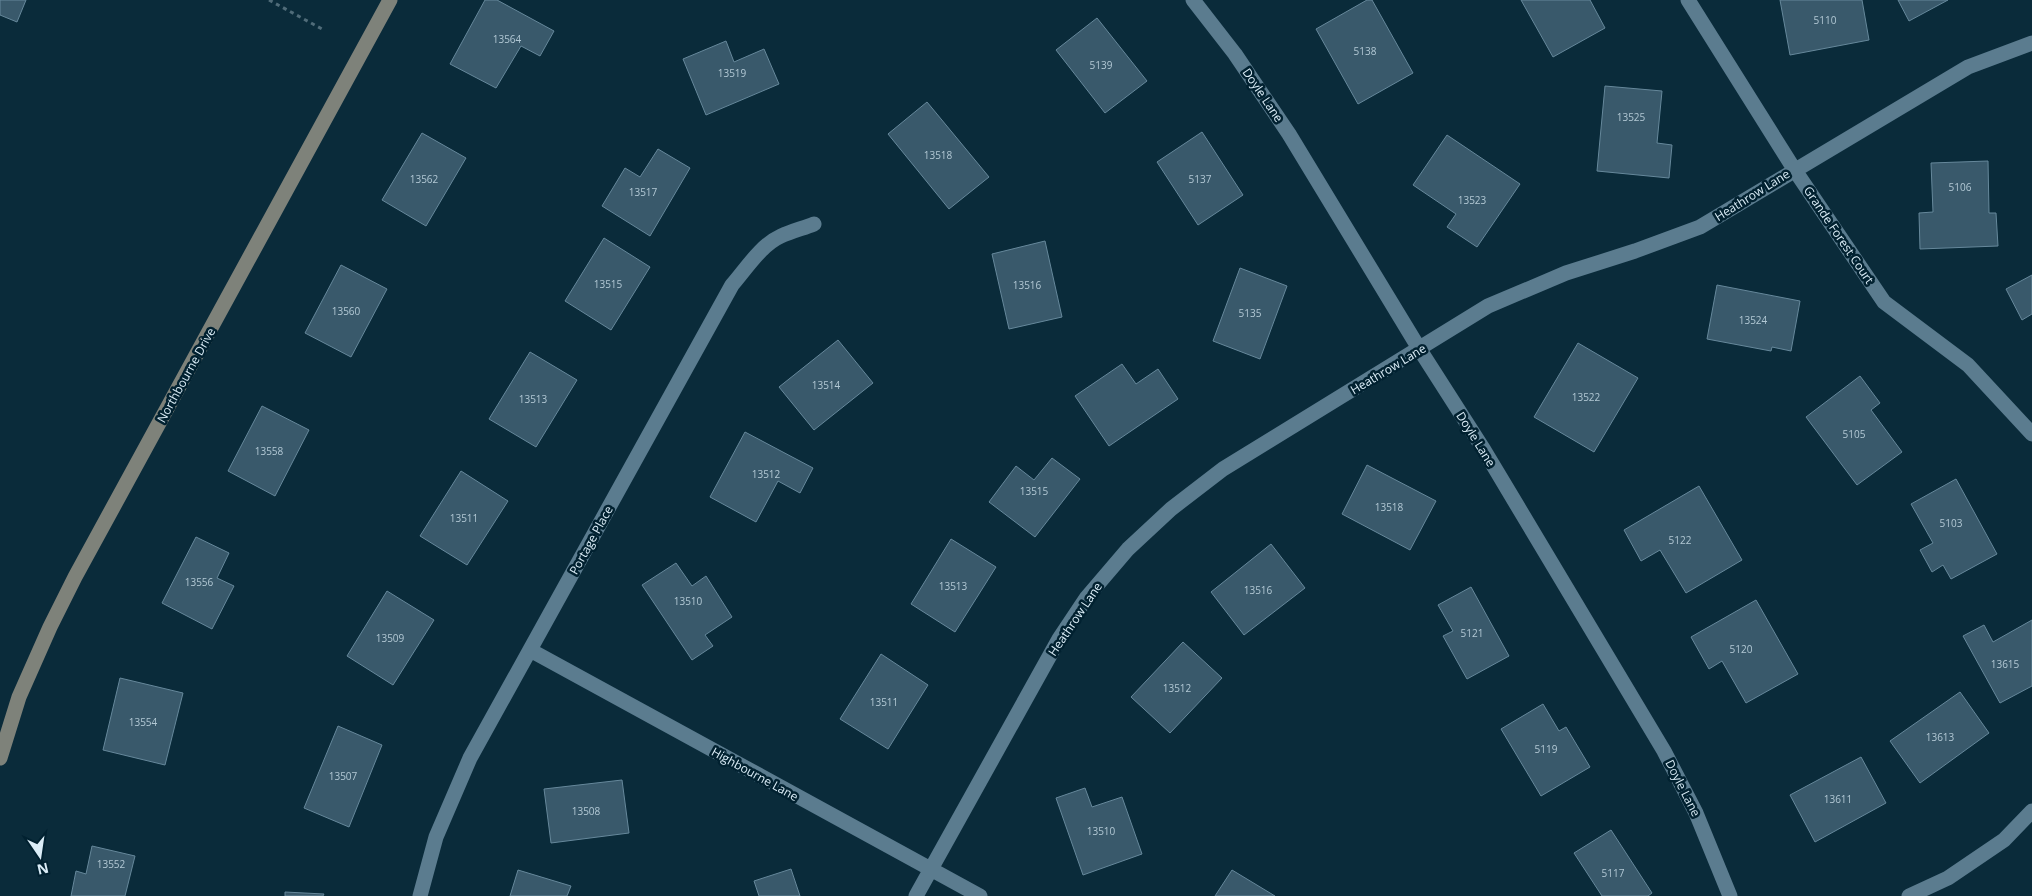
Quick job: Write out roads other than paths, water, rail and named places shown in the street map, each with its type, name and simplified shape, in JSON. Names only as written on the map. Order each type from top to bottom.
[{"type":"street","name":"Northbourne Drive","points":[[0,758],[20,697],[50,627],[75,577],[390,0]]},
{"type":"street","name":"Doyle Lane","points":[[1193,0],[1235,54],[1289,134],[1420,350],[1484,450],[1664,751],[1696,813],[1730,896]]},
{"type":"street","name":"Grande Forest Court","points":[[1688,0],[1794,169],[1884,302],[1968,365],[2032,434]]},
{"type":"street","name":"Heathrow Lane","points":[[916,896],[1059,639],[1087,597],[1128,549],[1171,509],[1224,469],[1420,350],[1488,306],[1566,272],[1635,251],[1700,227],[1794,169],[1968,67],[2032,43]]},
{"type":"street","name":"Portage Place","points":[[420,896],[436,837],[470,758],[732,285],[770,243],[780,236],[814,224]]},
{"type":"street","name":"Highbourne Lane","points":[[530,650],[878,842],[931,868],[980,896]]},
{"type":"street","points":[[1909,896],[1948,878],[2004,840],[2032,810]]}]
